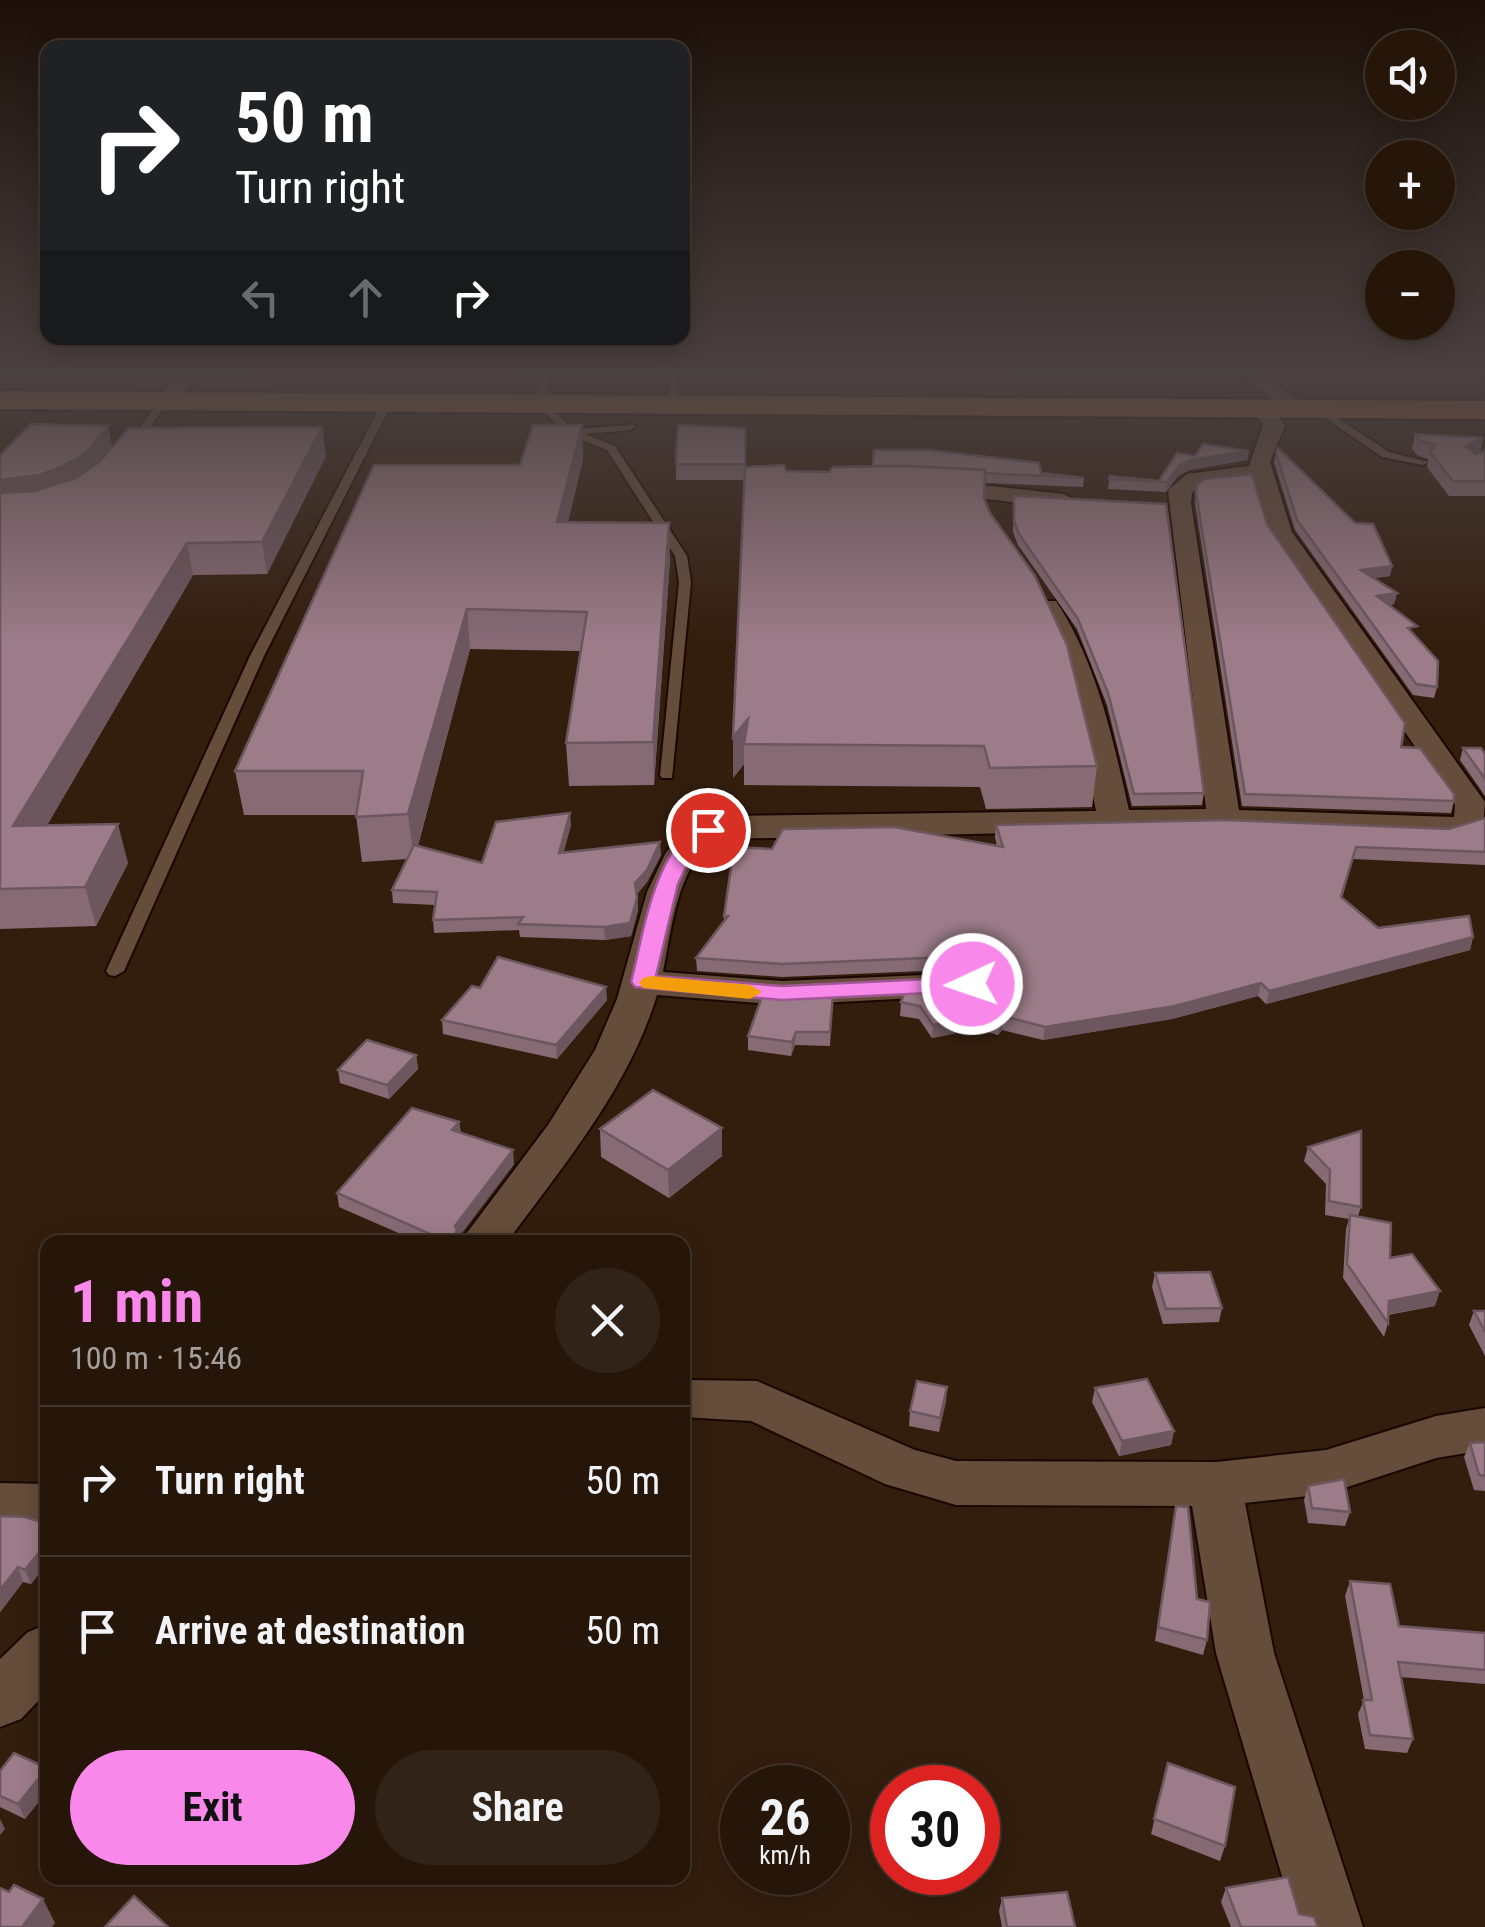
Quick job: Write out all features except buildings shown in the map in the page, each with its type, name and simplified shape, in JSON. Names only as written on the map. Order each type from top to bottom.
[{"type":"street","points":[[487,1235],[574,1120],[608,1063],[643,982],[667,884],[685,849],[708,830],[726,826],[1224,819],[1463,826],[1472,815],[1471,805],[1288,544],[1273,516],[1260,464]]},
{"type":"street","points":[[1224,819],[1178,503],[1180,490],[1195,479],[1260,472]]},
{"type":"street","points":[[903,486],[997,507],[1095,502]]},
{"type":"street","points":[[1147,504],[1178,503]]},
{"type":"street","points":[[1030,585],[1060,631],[1088,700],[1114,820]]},
{"type":"street","points":[[643,982],[782,993],[972,984]]},
{"type":"street","points":[[690,1400],[757,1402],[904,1468],[956,1483],[1216,1484],[1326,1472],[1436,1437],[1485,1428]]},
{"type":"street","points":[[1216,1484],[1225,1569],[1242,1642],[1330,1927]]},
{"type":"street","points":[[0,1505],[40,1506]]},
{"type":"street","points":[[0,1700],[40,1658]]},
{"type":"lane","points":[[116,971],[257,656],[356,464]]},
{"type":"lane","points":[[622,464],[675,544],[684,567],[666,774]]},
{"type":"slow traffic","points":[[651,983],[750,992]]},
{"type":"route","points":[[708,830],[685,849],[667,884],[643,982],[782,993],[972,984]]}]
